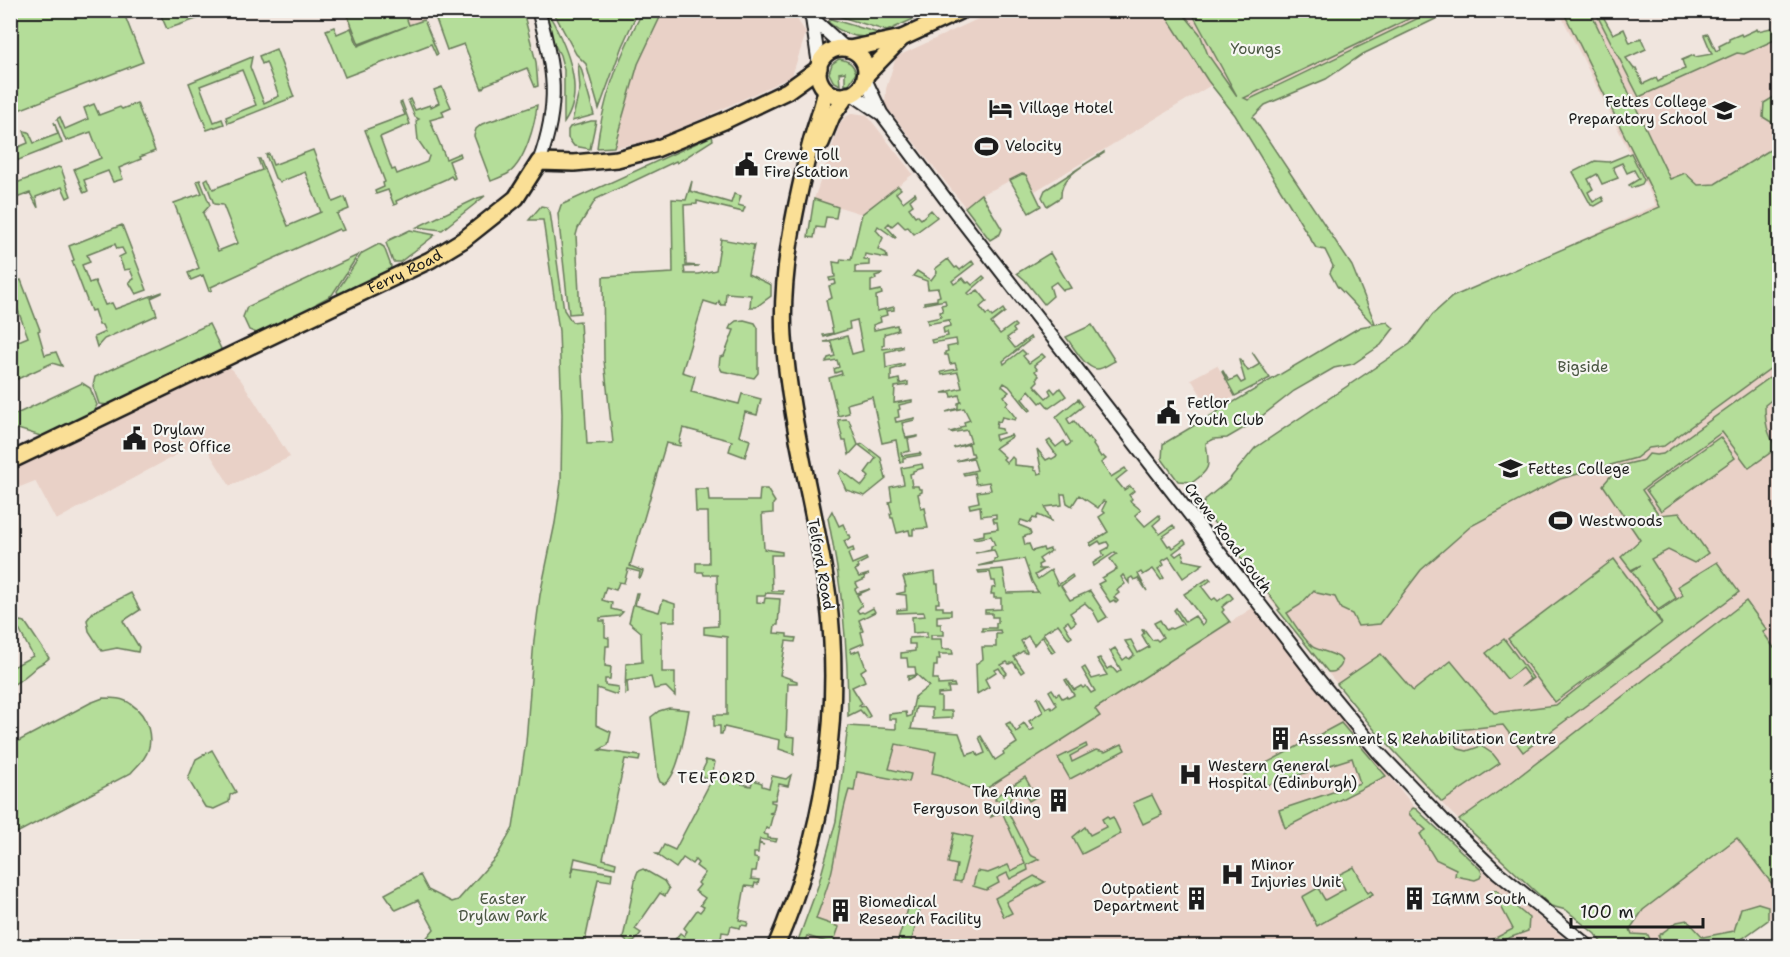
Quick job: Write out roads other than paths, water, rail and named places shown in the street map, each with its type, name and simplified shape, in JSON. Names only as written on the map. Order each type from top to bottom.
[{"type":"main road","points":[[539,162],[574,163],[617,159],[656,149],[724,121],[787,91],[819,66],[829,52],[902,38],[962,10]]},
{"type":"main road","points":[[819,66],[819,78],[824,88],[836,95],[849,94],[860,88],[865,77],[902,38]]},
{"type":"main road","points":[[847,49],[862,59],[865,77]]},
{"type":"main road","points":[[787,91],[824,88]]},
{"type":"main road","name":"Telford Road","points":[[776,946],[796,899],[813,842],[821,800],[834,696],[828,598],[790,386],[784,337],[791,231],[811,145],[822,112],[824,88]]},
{"type":"main road","name":"Telford Road","points":[[804,178],[832,116],[849,94]]},
{"type":"main road","name":"Ferry Road","points":[[10,461],[430,260],[464,240],[516,198],[539,162]]},
{"type":"street","points":[[538,10],[551,60],[554,90],[550,127],[539,162]]},
{"type":"street","points":[[810,14],[847,49]]},
{"type":"street","points":[[810,14],[819,66]]},
{"type":"street","name":"Crewe Road South","points":[[865,77],[881,113],[984,249],[1276,627],[1378,752],[1497,872],[1588,946]]},
{"type":"street","name":"Crewe Road South","points":[[849,94],[881,113]]},
{"type":"place","name":"Village Hotel","points":[[1001,108]]},
{"type":"place","name":"Fettes College Preparatory School","points":[[1725,111]]},
{"type":"place","name":"Velocity","points":[[987,146]]},
{"type":"place","name":"Crewe Toll Fire Station","points":[[746,164]]},
{"type":"place","name":"Fetlor Youth Club","points":[[1169,412]]},
{"type":"place","name":"Drylaw Post Office","points":[[135,439]]},
{"type":"place","name":"Fettes College","points":[[1510,469]]},
{"type":"place","name":"Westwoods","points":[[1561,521]]},
{"type":"place","name":"Assessment & Rehabilitation Centre","points":[[1280,739]]},
{"type":"place","name":"Western General Hospital (Edinburgh)","points":[[1190,775]]},
{"type":"place","name":"The Anne Ferguson Building","points":[[1059,801]]},
{"type":"place","name":"Minor Injuries Unit","points":[[1233,874]]},
{"type":"place","name":"Outpatient Department","points":[[1197,898]]},
{"type":"place","name":"IGMM South","points":[[1414,899]]},
{"type":"place","name":"Biomedical Research Facility","points":[[841,911]]},
{"type":"district","name":"TELFORD","points":[[717,777]]},
{"type":"park label","name":"Youngs","points":[[1256,49]]},
{"type":"park label","name":"Bigside","points":[[1583,367]]},
{"type":"park label","name":"Easter Drylaw Park","points":[[503,908]]}]
